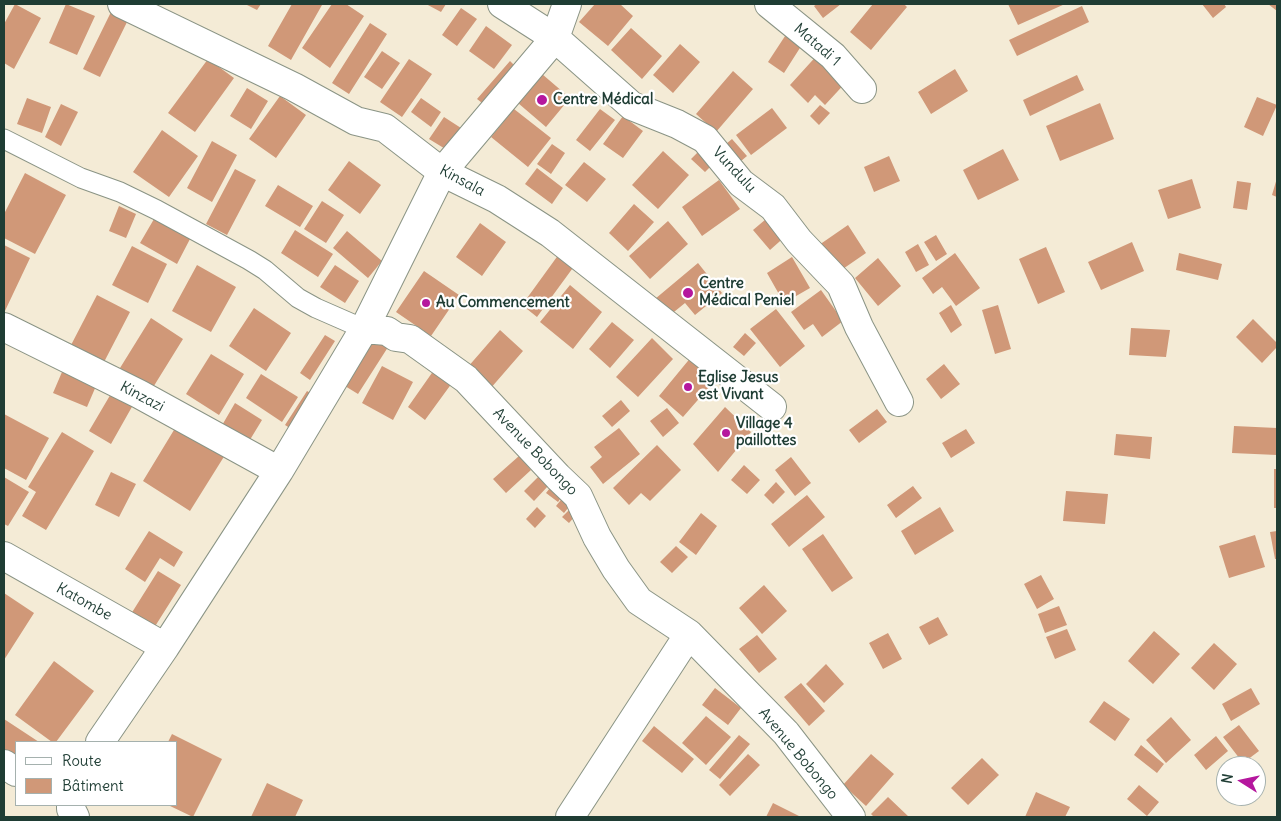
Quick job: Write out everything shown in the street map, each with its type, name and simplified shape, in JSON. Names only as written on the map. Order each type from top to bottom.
[{"type":"street","name":"Kinsala","points":[[122,4],[294,86],[356,121],[385,128],[442,172],[497,199],[550,233],[772,407]]},
{"type":"street","name":"Vundulu","points":[[502,4],[555,38],[632,106],[677,124],[705,140],[741,183],[773,207],[799,241],[841,284],[859,327],[899,402]]},
{"type":"street","points":[[101,741],[165,647],[279,471],[364,329],[442,172],[555,38],[567,4]]},
{"type":"street","name":"Matadi 1","points":[[769,4],[833,56],[862,89]]},
{"type":"street","name":"Kinzazi","points":[[4,327],[139,394],[279,471]]},
{"type":"street","name":"Avenue Bobongo","points":[[364,329],[387,331],[396,337],[410,339],[466,380],[578,496],[597,537],[616,569],[639,600],[689,634],[786,733],[851,817]]},
{"type":"street","name":"Katombe","points":[[4,556],[165,647]]},
{"type":"street","points":[[570,817],[689,634]]},
{"type":"street","points":[[4,764],[15,771]]},
{"type":"lane","points":[[4,139],[81,178],[120,192],[156,210],[265,270],[298,298],[364,329]]},
{"type":"building","points":[[15,4],[41,18],[14,69],[4,63],[4,24]]},
{"type":"building","points":[[66,4],[95,16],[77,55],[49,43]]},
{"type":"building","points":[[245,4],[261,4],[257,10]]},
{"type":"building","points":[[292,4],[322,5],[291,60],[268,46]]},
{"type":"building","points":[[332,4],[346,4],[364,16],[330,68],[302,48]]},
{"type":"building","points":[[426,4],[446,4],[441,12]]},
{"type":"building","points":[[595,4],[620,4],[633,16],[608,46],[579,22]]},
{"type":"building","points":[[817,4],[841,4],[823,18],[814,6]]},
{"type":"building","points":[[873,4],[904,4],[907,7],[871,50],[850,32]]},
{"type":"building","points":[[1008,4],[1065,4],[1018,25]]},
{"type":"building","points":[[1202,4],[1224,4],[1226,7],[1213,18]]},
{"type":"building","points":[[1268,4],[1277,4],[1277,11]]},
{"type":"building","points":[[1082,6],[1089,22],[1017,56],[1009,40]]},
{"type":"building","points":[[461,8],[477,19],[457,46],[442,35]]},
{"type":"building","points":[[111,12],[128,20],[100,77],[83,69]]},
{"type":"building","points":[[370,23],[387,34],[349,94],[332,83]]},
{"type":"building","points":[[486,26],[512,45],[494,69],[469,51]]},
{"type":"building","points":[[631,28],[662,56],[642,79],[611,50]]},
{"type":"building","points":[[789,30],[805,40],[784,73],[768,62]]},
{"type":"building","points":[[680,44],[700,62],[673,93],[653,75]]},
{"type":"building","points":[[382,51],[400,63],[382,89],[364,77]]},
{"type":"building","points":[[820,52],[849,79],[825,105],[815,95],[808,103],[790,85]]},
{"type":"building","points":[[208,59],[234,78],[195,132],[168,113]]},
{"type":"building","points":[[409,59],[432,74],[402,117],[380,102]]},
{"type":"building","points":[[510,61],[518,69],[486,106],[477,99]]},
{"type":"building","points":[[955,69],[968,91],[931,114],[918,92]]},
{"type":"building","points":[[733,71],[753,89],[716,132],[696,114]]},
{"type":"building","points":[[542,74],[570,98],[546,127],[518,103]]},
{"type":"building","points":[[1077,75],[1084,90],[1030,116],[1023,100]]},
{"type":"building","points":[[247,88],[268,101],[251,129],[230,116]]},
{"type":"building","points":[[280,96],[306,115],[276,158],[249,139]]},
{"type":"building","points":[[1257,97],[1277,105],[1263,136],[1244,127]]},
{"type":"building","points":[[27,98],[51,107],[42,133],[17,124]]},
{"type":"building","points":[[421,98],[441,112],[431,127],[411,112]]},
{"type":"building","points":[[1100,103],[1114,139],[1060,161],[1046,126]]},
{"type":"building","points":[[61,104],[78,112],[61,146],[45,137]]},
{"type":"building","points":[[820,105],[830,113],[819,125],[810,116]]},
{"type":"building","points":[[772,108],[787,128],[751,155],[736,135]]},
{"type":"building","points":[[514,109],[551,138],[528,167],[491,137]]},
{"type":"building","points":[[600,109],[615,120],[590,151],[576,140]]},
{"type":"building","points":[[623,116],[643,131],[623,158],[603,144]]},
{"type":"building","points":[[444,117],[461,128],[447,150],[429,139]]},
{"type":"building","points":[[162,130],[198,156],[169,197],[133,172]]},
{"type":"building","points":[[732,139],[747,156],[735,166],[720,149]]},
{"type":"building","points":[[212,141],[237,155],[212,202],[187,188]]},
{"type":"building","points":[[552,144],[565,153],[551,174],[537,164]]},
{"type":"building","points":[[702,148],[716,161],[705,172],[691,159]]},
{"type":"building","points":[[1003,149],[1019,180],[978,200],[963,170]]},
{"type":"building","points":[[663,151],[689,175],[658,209],[632,185]]},
{"type":"building","points":[[889,156],[900,181],[874,192],[864,167]]},
{"type":"building","points":[[349,161],[381,185],[360,214],[328,190]]},
{"type":"building","points":[[584,162],[606,179],[587,202],[565,185]]},
{"type":"building","points":[[537,168],[563,188],[552,204],[525,184]]},
{"type":"building","points":[[235,169],[256,180],[227,235],[206,224]]},
{"type":"building","points":[[25,173],[66,195],[35,254],[4,238],[4,214]]},
{"type":"building","points":[[1277,178],[1277,197],[1272,195]]},
{"type":"building","points":[[1192,179],[1201,208],[1168,219],[1158,190]]},
{"type":"building","points":[[719,180],[740,209],[702,236],[682,207]]},
{"type":"building","points":[[1237,181],[1251,183],[1247,210],[1233,208]]},
{"type":"building","points":[[278,185],[313,206],[300,227],[265,206]]},
{"type":"building","points":[[322,201],[344,215],[326,243],[304,229]]},
{"type":"building","points":[[634,204],[654,222],[628,251],[609,233]]},
{"type":"building","points":[[119,206],[136,214],[126,238],[109,231]]},
{"type":"building","points":[[772,214],[788,234],[770,250],[753,230]]},
{"type":"building","points":[[154,219],[190,239],[177,264],[140,243]]},
{"type":"building","points":[[668,221],[688,244],[650,279],[629,256]]},
{"type":"building","points":[[480,223],[506,242],[482,276],[456,257]]},
{"type":"building","points":[[848,225],[866,253],[837,273],[819,245]]},
{"type":"building","points":[[295,230],[333,254],[318,277],[281,253]]},
{"type":"building","points":[[347,231],[382,261],[368,278],[333,248]]},
{"type":"building","points":[[936,235],[947,254],[936,261],[924,242]]},
{"type":"building","points":[[1132,242],[1144,271],[1101,290],[1088,262]]},
{"type":"building","points":[[918,244],[929,265],[916,272],[905,252]]},
{"type":"building","points":[[4,245],[30,258],[4,313]]},
{"type":"building","points":[[132,246],[167,264],[148,303],[112,285]]},
{"type":"building","points":[[1046,247],[1065,292],[1038,304],[1019,259]]},
{"type":"building","points":[[955,253],[980,288],[956,306],[942,287],[933,294],[922,278]]},
{"type":"building","points":[[1179,253],[1222,264],[1218,280],[1176,270]]},
{"type":"building","points":[[559,254],[575,265],[537,317],[522,305]]},
{"type":"building","points":[[792,257],[810,288],[784,303],[767,273]]},
{"type":"building","points":[[878,258],[901,286],[878,306],[855,278]]},
{"type":"building","points":[[698,263],[722,293],[695,315],[685,303],[669,316],[655,299]]},
{"type":"building","points":[[197,265],[236,287],[211,332],[172,311]]},
{"type":"building","points":[[335,265],[359,281],[345,303],[320,287]]},
{"type":"building","points":[[424,271],[459,295],[431,336],[396,312]]},
{"type":"building","points":[[570,285],[602,312],[573,349],[540,322]]},
{"type":"building","points":[[821,290],[843,321],[822,337],[813,324],[804,330],[791,312]]},
{"type":"building","points":[[97,295],[130,312],[103,364],[70,347]]},
{"type":"building","points":[[951,305],[962,325],[951,333],[939,313]]},
{"type":"building","points":[[998,305],[1011,349],[995,354],[982,310]]},
{"type":"building","points":[[254,308],[291,333],[266,371],[229,346]]},
{"type":"building","points":[[776,309],[805,346],[780,367],[750,329]]},
{"type":"building","points":[[151,318],[183,339],[152,389],[120,368]]},
{"type":"building","points":[[1253,319],[1277,343],[1277,347],[1262,363],[1236,337]]},
{"type":"building","points":[[612,322],[634,340],[610,368],[589,349]]},
{"type":"building","points":[[1131,328],[1170,330],[1166,357],[1129,355]]},
{"type":"building","points":[[500,330],[523,351],[490,389],[467,368]]},
{"type":"building","points":[[745,333],[756,343],[744,356],[733,347]]},
{"type":"building","points":[[325,335],[335,341],[310,380],[300,373]]},
{"type":"building","points":[[376,335],[390,344],[358,394],[345,386]]},
{"type":"building","points":[[652,338],[673,359],[638,397],[616,377]]},
{"type":"building","points":[[211,354],[244,374],[219,415],[186,394]]},
{"type":"building","name":"Eglise Jesus est Vivant","points":[[692,356],[717,378],[683,417],[659,396]]},
{"type":"building","points":[[944,364],[960,384],[941,399],[926,379]]},
{"type":"building","points":[[65,365],[99,379],[87,407],[53,393]]},
{"type":"building","points":[[382,366],[413,382],[393,420],[362,403]]},
{"type":"building","points":[[434,370],[452,383],[425,420],[408,407]]},
{"type":"building","points":[[261,374],[298,397],[282,422],[246,398]]},
{"type":"building","points":[[307,391],[314,395],[293,430],[285,425]]},
{"type":"building","points":[[112,392],[133,405],[111,444],[89,431]]},
{"type":"building","points":[[621,400],[630,411],[612,427],[602,416]]},
{"type":"building","points":[[235,403],[262,420],[248,443],[221,427]]},
{"type":"building","points":[[725,407],[751,432],[718,472],[693,444]]},
{"type":"building","points":[[667,408],[679,423],[663,437],[650,421]]},
{"type":"building","points":[[877,409],[887,422],[859,443],[849,430]]},
{"type":"building","points":[[4,414],[49,438],[26,480],[4,468]]},
{"type":"building","points":[[177,425],[225,455],[190,511],[143,481]]},
{"type":"building","points":[[1234,426],[1277,428],[1277,455],[1232,453]]},
{"type":"building","points":[[619,428],[640,454],[603,484],[590,467],[602,457],[594,447]]},
{"type":"building","points":[[966,429],[975,443],[951,458],[942,443]]},
{"type":"building","points":[[62,432],[94,451],[46,530],[22,516],[36,492],[28,487]]},
{"type":"building","points":[[1116,434],[1152,437],[1150,459],[1114,455]]},
{"type":"building","points":[[657,445],[681,470],[650,501],[641,493],[629,505],[613,488]]},
{"type":"building","points":[[519,456],[531,470],[506,493],[493,479]]},
{"type":"building","points":[[791,457],[811,483],[795,496],[775,470]]},
{"type":"building","points":[[744,465],[760,480],[747,494],[731,480]]},
{"type":"building","points":[[1274,469],[1277,469],[1277,508],[1274,508]]},
{"type":"building","points":[[111,472],[136,484],[119,517],[95,505]]},
{"type":"building","points":[[539,476],[549,485],[534,501],[524,491]]},
{"type":"building","points":[[4,477],[29,492],[8,526],[4,524]]},
{"type":"building","points":[[557,479],[568,488],[558,502],[546,493]]},
{"type":"building","points":[[776,482],[785,492],[773,504],[764,495]]},
{"type":"building","points":[[913,486],[922,498],[896,518],[887,505]]},
{"type":"building","points":[[568,491],[576,498],[564,513],[556,506]]},
{"type":"building","points":[[1066,491],[1108,494],[1105,524],[1063,521]]},
{"type":"building","points":[[807,495],[825,517],[789,547],[771,524]]},
{"type":"building","points":[[577,502],[583,507],[569,523],[562,517]]},
{"type":"building","points":[[537,507],[546,516],[535,528],[526,519]]},
{"type":"building","points":[[940,507],[954,531],[915,555],[901,531]]},
{"type":"building","points":[[701,513],[717,526],[696,555],[679,542]]},
{"type":"building","points":[[149,531],[183,552],[174,567],[160,558],[145,582],[125,569]]},
{"type":"building","points":[[1277,531],[1277,559],[1275,559],[1270,532]]},
{"type":"building","points":[[823,534],[853,578],[832,592],[802,549]]},
{"type":"building","points":[[1255,535],[1265,567],[1229,578],[1219,546]]},
{"type":"building","points":[[676,546],[688,557],[672,573],[660,562]]},
{"type":"building","points":[[158,571],[181,585],[154,628],[131,614]]},
{"type":"building","points":[[1041,575],[1054,599],[1037,609],[1024,584]]},
{"type":"building","points":[[764,585],[787,611],[762,634],[739,608]]},
{"type":"building","points":[[4,593],[34,613],[4,660]]},
{"type":"building","points":[[1059,606],[1067,625],[1045,633],[1038,614]]},
{"type":"building","points":[[938,617],[948,635],[929,645],[919,627]]},
{"type":"building","points":[[1067,629],[1076,650],[1055,659],[1046,637]]},
{"type":"building","points":[[1154,631],[1180,654],[1153,684],[1128,661]]},
{"type":"building","points":[[888,633],[902,659],[883,669],[869,643]]},
{"type":"building","points":[[757,635],[777,659],[759,673],[739,649]]},
{"type":"building","points":[[1214,643],[1237,664],[1214,690],[1191,668]]},
{"type":"building","points":[[54,661],[94,691],[57,741],[51,741],[15,715]]},
{"type":"building","points":[[826,664],[844,684],[824,703],[806,684]]},
{"type":"building","points":[[801,683],[825,711],[809,726],[784,697]]},
{"type":"building","points":[[715,688],[741,708],[728,725],[702,705]]},
{"type":"building","points":[[1251,688],[1260,704],[1231,721],[1222,704]]},
{"type":"building","points":[[1104,701],[1130,719],[1115,741],[1089,722]]},
{"type":"building","points":[[706,716],[731,737],[706,765],[682,743]]},
{"type":"building","points":[[1171,717],[1191,740],[1166,763],[1146,740]]},
{"type":"building","points":[[4,719],[37,741],[15,741],[15,758],[4,751]]},
{"type":"building","points":[[1239,725],[1259,751],[1252,756],[1238,756],[1223,737]]},
{"type":"building","points":[[654,726],[694,759],[682,773],[642,741]]},
{"type":"building","points":[[172,734],[222,759],[193,817],[170,806],[178,806],[178,741],[168,741]]},
{"type":"building","points":[[739,735],[750,744],[720,779],[709,770]]},
{"type":"building","points":[[1216,736],[1228,751],[1222,756],[1216,756],[1216,761],[1206,770],[1194,755]]},
{"type":"building","points":[[1141,745],[1164,764],[1157,773],[1134,755]]},
{"type":"building","points":[[748,754],[760,765],[730,796],[719,785]]},
{"type":"building","points":[[871,754],[894,774],[866,806],[843,785]]},
{"type":"building","points":[[982,758],[999,775],[968,805],[951,788]]},
{"type":"building","points":[[267,783],[303,800],[295,817],[251,817]]},
{"type":"building","points":[[1139,785],[1159,802],[1147,816],[1127,799]]},
{"type":"building","points":[[1036,792],[1070,807],[1065,817],[1025,817]]},
{"type":"building","points":[[888,797],[909,817],[874,817],[871,814]]},
{"type":"building","points":[[773,803],[799,816],[766,817]]},
{"type":"place","name":"Centre Médical","points":[[542,100]]},
{"type":"place","name":"Centre Médical Peniel","points":[[688,293]]},
{"type":"place","name":"Au Commencement","points":[[426,303]]},
{"type":"place","name":"Eglise Jesus est Vivant","points":[[688,387]]},
{"type":"place","name":"Village 4 paillottes","points":[[726,433]]}]
